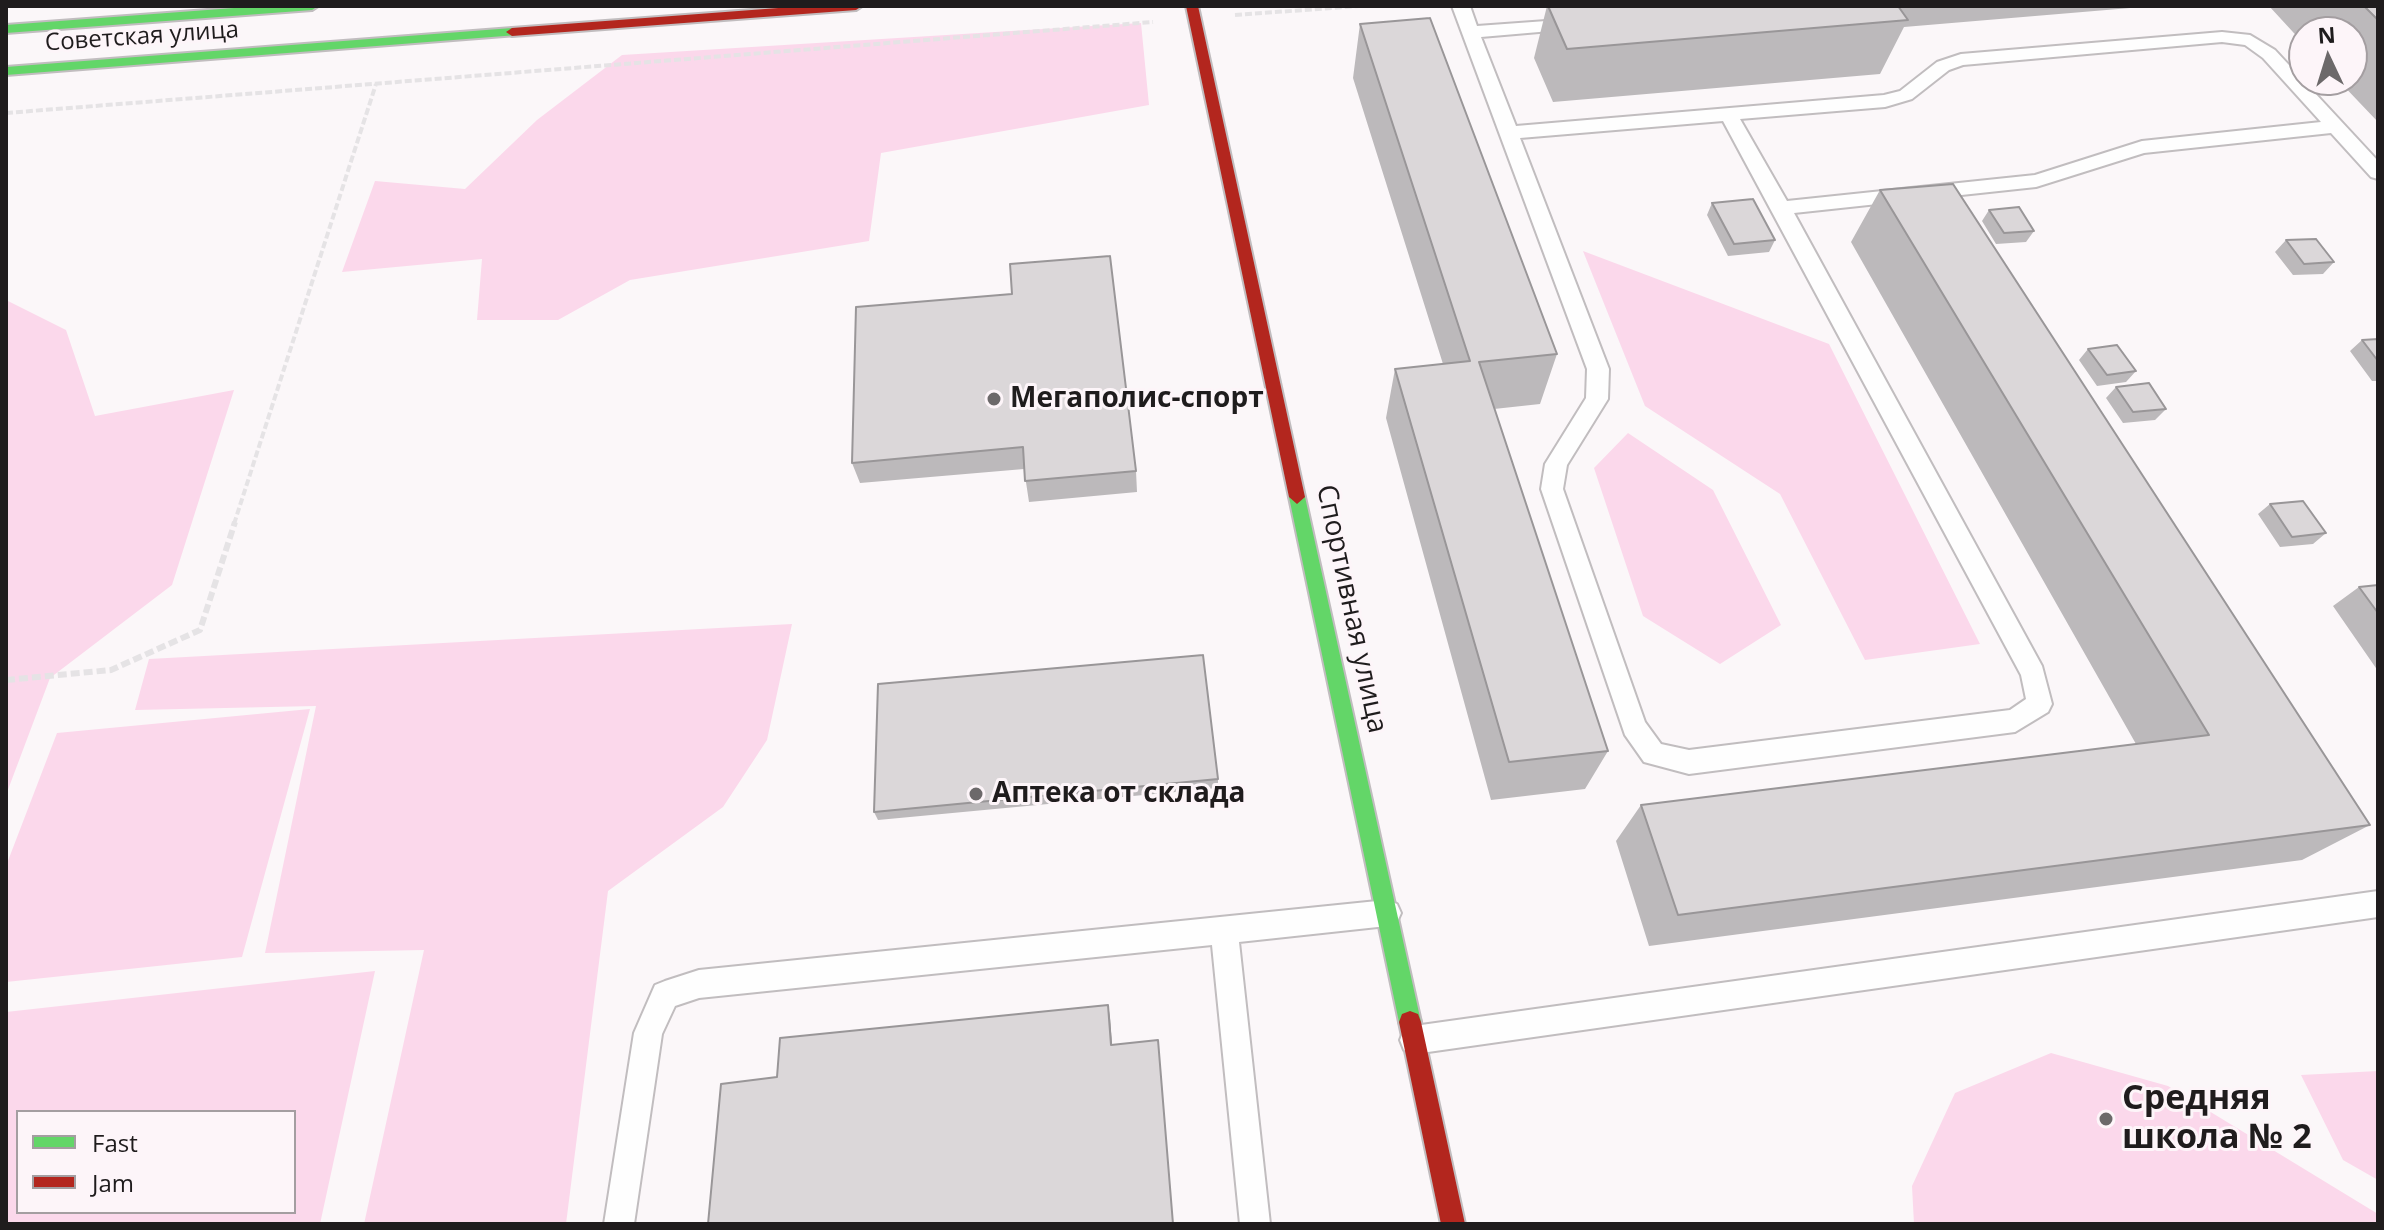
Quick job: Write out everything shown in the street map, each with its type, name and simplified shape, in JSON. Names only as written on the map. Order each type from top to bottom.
[{"type":"street","name":"Советская улица","points":[[6,29],[312,6]]},
{"type":"street","name":"Советская улица","points":[[6,71],[856,6]]},
{"type":"street","name":"Спортивная улица","points":[[1194,12],[1453,1224]]},
{"type":"lane","points":[[1461,6],[1598,369],[1597,399],[1556,464],[1552,489],[1634,727],[1653,754],[1689,762],[2015,721],[2039,704],[2033,674],[1728,114]]},
{"type":"lane","points":[[1472,32],[1596,23]]},
{"type":"lane","points":[[1509,133],[1885,101],[1906,95],[1943,66],[1961,60],[2222,37],[2250,40],[2269,54],[2378,173]]},
{"type":"lane","points":[[1781,208],[1938,201],[2036,181],[2142,147],[2335,127]]},
{"type":"lane","points":[[1414,1040],[2378,904]]},
{"type":"lane","points":[[619,1224],[648,1033],[665,995],[699,984],[1387,913]]},
{"type":"lane","points":[[1224,931],[1255,1224]]},
{"type":"path","points":[[6,113],[376,84],[1194,12],[1359,6]]},
{"type":"path","points":[[6,680],[111,670],[200,630],[376,84]]},
{"type":"shaded area","points":[[1141,23],[1149,105],[881,153],[869,241],[630,280],[558,320],[477,320],[482,259],[342,272],[375,181],[465,189],[537,120],[622,55]]},
{"type":"shaded area","points":[[1583,251],[1829,344],[1980,644],[1865,660],[1780,494],[1645,406]]},
{"type":"shaded area","points":[[6,300],[66,330],[95,416],[234,390],[172,585],[50,678],[6,795]]},
{"type":"shaded area","points":[[1628,433],[1713,490],[1781,625],[1720,664],[1643,616],[1594,468]]},
{"type":"shaded area","points":[[792,624],[767,740],[723,807],[608,891],[566,1224],[364,1224],[424,950],[265,953],[316,706],[135,710],[149,659]]},
{"type":"shaded area","points":[[310,709],[242,957],[6,982],[6,866],[57,733]]},
{"type":"shaded area","points":[[375,971],[320,1224],[6,1224],[6,1012]]},
{"type":"shaded area","points":[[2051,1053],[2168,1086],[2378,1214],[2378,1224],[1914,1224],[1912,1186],[1955,1093]]},
{"type":"shaded area","points":[[2378,1071],[2378,1180],[2343,1160],[2301,1075]]},
{"type":"building","points":[[1548,6],[1898,6],[1908,20],[1567,49]]},
{"type":"building","points":[[2364,6],[2378,6],[2378,20]]},
{"type":"building","points":[[1430,18],[1557,354],[1479,362],[1608,751],[1509,762],[1395,369],[1470,361],[1360,24]]},
{"type":"building","points":[[1953,184],[2370,825],[1678,915],[1641,805],[2209,735],[1880,190]]},
{"type":"building","points":[[1753,199],[1775,240],[1734,244],[1712,203]]},
{"type":"building","points":[[2019,207],[2034,231],[2004,233],[1989,210]]},
{"type":"building","points":[[2316,239],[2334,262],[2304,264],[2286,240]]},
{"type":"building","name":"Мегаполис-спорт","points":[[1110,256],[1136,471],[1025,481],[1023,447],[852,463],[856,307],[1012,294],[1010,264]]},
{"type":"building","points":[[2378,339],[2378,361],[2362,340]]},
{"type":"building","points":[[2117,345],[2136,371],[2107,375],[2088,349]]},
{"type":"building","points":[[2149,383],[2166,409],[2133,412],[2116,387]]},
{"type":"building","points":[[2303,501],[2326,533],[2292,537],[2270,504]]},
{"type":"building","points":[[2378,585],[2378,613],[2359,587]]},
{"type":"building","points":[[1203,655],[1218,779],[874,812],[878,684]]},
{"type":"building","points":[[1108,1005],[1111,1045],[1158,1040],[1173,1224],[708,1224],[721,1084],[777,1077],[780,1038]]},
{"type":"traffic: fast","points":[[6,29],[312,6]]},
{"type":"traffic: fast","points":[[6,71],[512,32]]},
{"type":"traffic: fast","points":[[1297,497],[1410,1022]]},
{"type":"traffic: jam","points":[[512,32],[856,6]]},
{"type":"traffic: jam","points":[[1192,6],[1297,497]]},
{"type":"traffic: jam","points":[[1410,1022],[1453,1224]]},
{"type":"place","name":"Мегаполис-спорт","points":[[994,399]]},
{"type":"place","name":"Аптека от склада","points":[[976,794]]},
{"type":"place","name":"Средняя школа № 2","points":[[2106,1119]]}]
